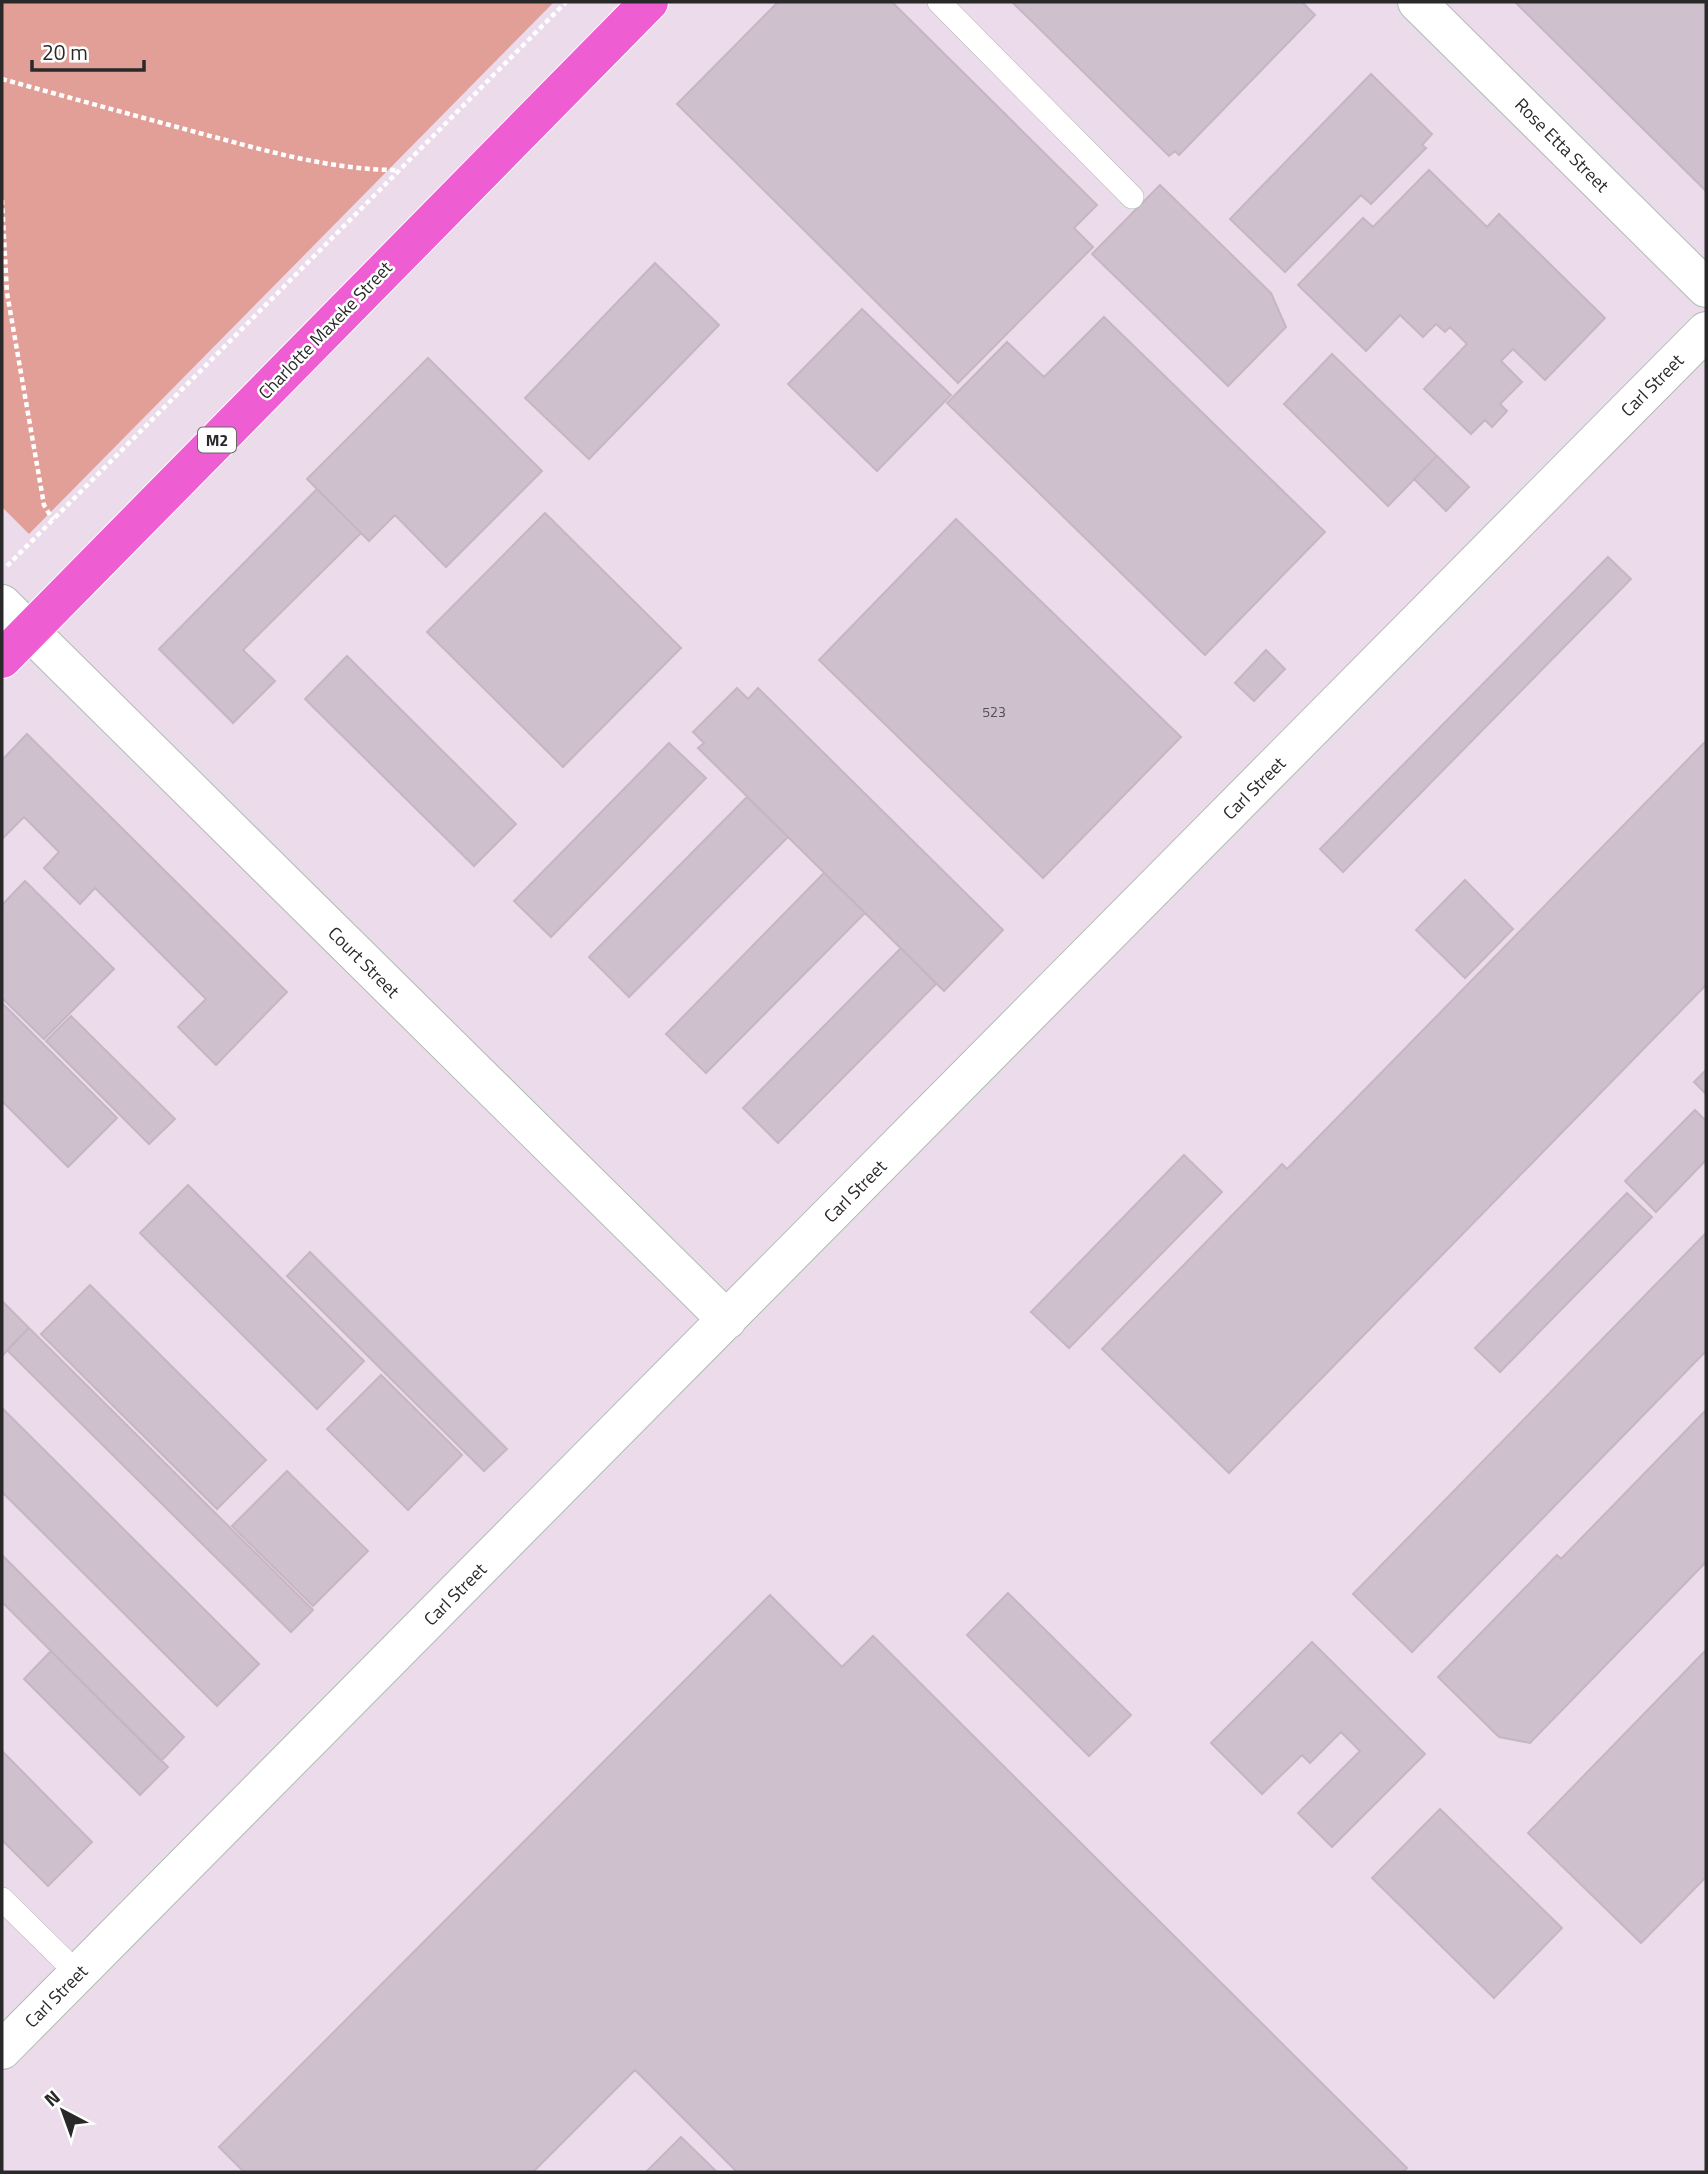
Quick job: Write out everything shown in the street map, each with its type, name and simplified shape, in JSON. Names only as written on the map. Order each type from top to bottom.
[{"type":"main road","name":"Charlotte Maxeke Street","points":[[2,659],[649,2]]},
{"type":"street","name":"Rose Etta Street","points":[[1417,2],[1706,288]]},
{"type":"street","name":"Carl Street","points":[[2,2050],[1706,331]]},
{"type":"street","name":"Court Street","points":[[2,604],[727,1320]]},
{"type":"lane","points":[[939,2],[1132,197]]},
{"type":"lane","points":[[2,1899],[78,1974]]},
{"type":"path","points":[[2,572],[566,2]]},
{"type":"path","points":[[2,79],[330,165],[367,170],[399,170]]},
{"type":"path","points":[[2,200],[7,293],[44,505],[53,520]]},
{"type":"shaded area","points":[[2,2],[554,2],[29,534],[2,507]]},
{"type":"building","points":[[778,2],[892,2],[1097,205],[1074,228],[1093,247],[958,383],[677,104]]},
{"type":"building","points":[[1012,2],[1302,2],[1315,15],[1179,155],[1175,151],[1169,156]]},
{"type":"building","points":[[1515,2],[1706,2],[1706,191]]},
{"type":"building","points":[[1371,74],[1432,134],[1422,145],[1426,148],[1371,204],[1361,195],[1285,272],[1230,219]]},
{"type":"building","points":[[1429,170],[1487,227],[1499,214],[1605,318],[1545,380],[1513,349],[1501,361],[1522,382],[1500,404],[1507,411],[1492,427],[1485,420],[1471,434],[1424,389],[1467,344],[1450,327],[1445,332],[1436,324],[1423,337],[1400,315],[1366,351],[1298,285],[1363,218],[1373,227]]},
{"type":"building","points":[[1160,185],[1271,293],[1286,327],[1228,386],[1092,254]]},
{"type":"building","points":[[655,263],[719,325],[589,459],[525,398]]},
{"type":"building","points":[[862,309],[951,395],[877,471],[788,384]]},
{"type":"building","points":[[1104,317],[1325,532],[1205,655],[947,403],[1007,342],[1044,377]]},
{"type":"building","points":[[1332,354],[1437,456],[1388,506],[1284,404]]},
{"type":"building","points":[[428,358],[542,471],[446,567],[395,515],[369,541],[307,479]]},
{"type":"building","points":[[1437,456],[1469,487],[1446,511],[1414,479]]},
{"type":"building","points":[[317,489],[361,533],[243,650],[275,681],[233,723],[159,649]]},
{"type":"building","points":[[545,513],[681,648],[563,767],[427,632]]},
{"type":"building","points":[[956,519],[1181,737],[1043,878],[819,660]]},
{"type":"building","points":[[1608,557],[1631,579],[1343,872],[1320,849]]},
{"type":"building","points":[[1266,650],[1285,669],[1254,701],[1235,683]]},
{"type":"building","points":[[347,656],[516,824],[474,866],[305,699]]},
{"type":"building","points":[[737,688],[748,699],[758,688],[1003,930],[944,991],[698,748],[704,743],[693,732]]},
{"type":"building","points":[[27,734],[287,992],[216,1065],[178,1027],[206,999],[95,888],[80,904],[44,868],[59,852],[24,817],[2,839],[2,760]]},
{"type":"building","points":[[1706,741],[1706,985],[1229,1473],[1102,1349],[1282,1164],[1287,1169]]},
{"type":"building","points":[[669,743],[706,778],[551,937],[514,901]]},
{"type":"building","points":[[747,797],[788,837],[629,997],[589,957]]},
{"type":"building","points":[[824,873],[865,913],[706,1073],[666,1034]]},
{"type":"building","points":[[1465,880],[1513,929],[1465,978],[1416,930]]},
{"type":"building","points":[[25,881],[114,969],[44,1039],[2,998],[2,905]]},
{"type":"building","points":[[901,948],[936,984],[778,1143],[743,1108]]},
{"type":"building","points":[[2,1003],[117,1118],[68,1167],[2,1101]]},
{"type":"building","points":[[71,1016],[175,1119],[149,1144],[46,1041]]},
{"type":"building","points":[[1706,1070],[1706,1094],[1694,1082]]},
{"type":"building","points":[[1695,1110],[1706,1121],[1706,1160],[1656,1212],[1625,1181]]},
{"type":"building","points":[[1184,1155],[1222,1192],[1069,1348],[1031,1312]]},
{"type":"building","points":[[188,1185],[364,1361],[317,1409],[140,1233]]},
{"type":"building","points":[[1627,1193],[1652,1217],[1500,1372],[1475,1348]]},
{"type":"building","points":[[1706,1233],[1706,1351],[1412,1652],[1353,1594]]},
{"type":"building","points":[[310,1252],[507,1449],[484,1471],[287,1276]]},
{"type":"building","points":[[90,1285],[266,1460],[217,1509],[41,1334]]},
{"type":"building","points":[[2,1301],[29,1328],[2,1356]]},
{"type":"building","points":[[29,1328],[313,1610],[291,1632],[7,1350]]},
{"type":"building","points":[[381,1375],[462,1455],[408,1510],[327,1429]]},
{"type":"building","points":[[2,1408],[259,1664],[217,1706],[2,1492]]},
{"type":"building","points":[[1706,1410],[1706,1562],[1530,1743],[1499,1737],[1438,1677],[1557,1555],[1561,1559]]},
{"type":"building","points":[[287,1471],[368,1551],[313,1606],[232,1526]]},
{"type":"building","points":[[2,1555],[184,1737],[161,1761],[2,1602]]},
{"type":"building","points":[[1008,1593],[1131,1715],[1089,1756],[967,1635]]},
{"type":"building","points":[[770,1595],[842,1667],[873,1636],[1407,2168],[1403,2172],[737,2172],[635,2070],[533,2172],[244,2172],[219,2147]]},
{"type":"building","points":[[1312,1642],[1425,1754],[1332,1847],[1298,1813],[1360,1751],[1341,1732],[1310,1763],[1302,1755],[1262,1794],[1211,1743]]},
{"type":"building","points":[[1706,1650],[1706,1877],[1641,1943],[1528,1833]]},
{"type":"building","points":[[51,1651],[168,1767],[140,1795],[24,1679]]},
{"type":"building","points":[[2,1751],[92,1842],[48,1886],[2,1840]]},
{"type":"building","points":[[1440,1809],[1562,1928],[1494,1998],[1372,1878]]},
{"type":"building","points":[[681,2137],[717,2172],[646,2172]]}]
